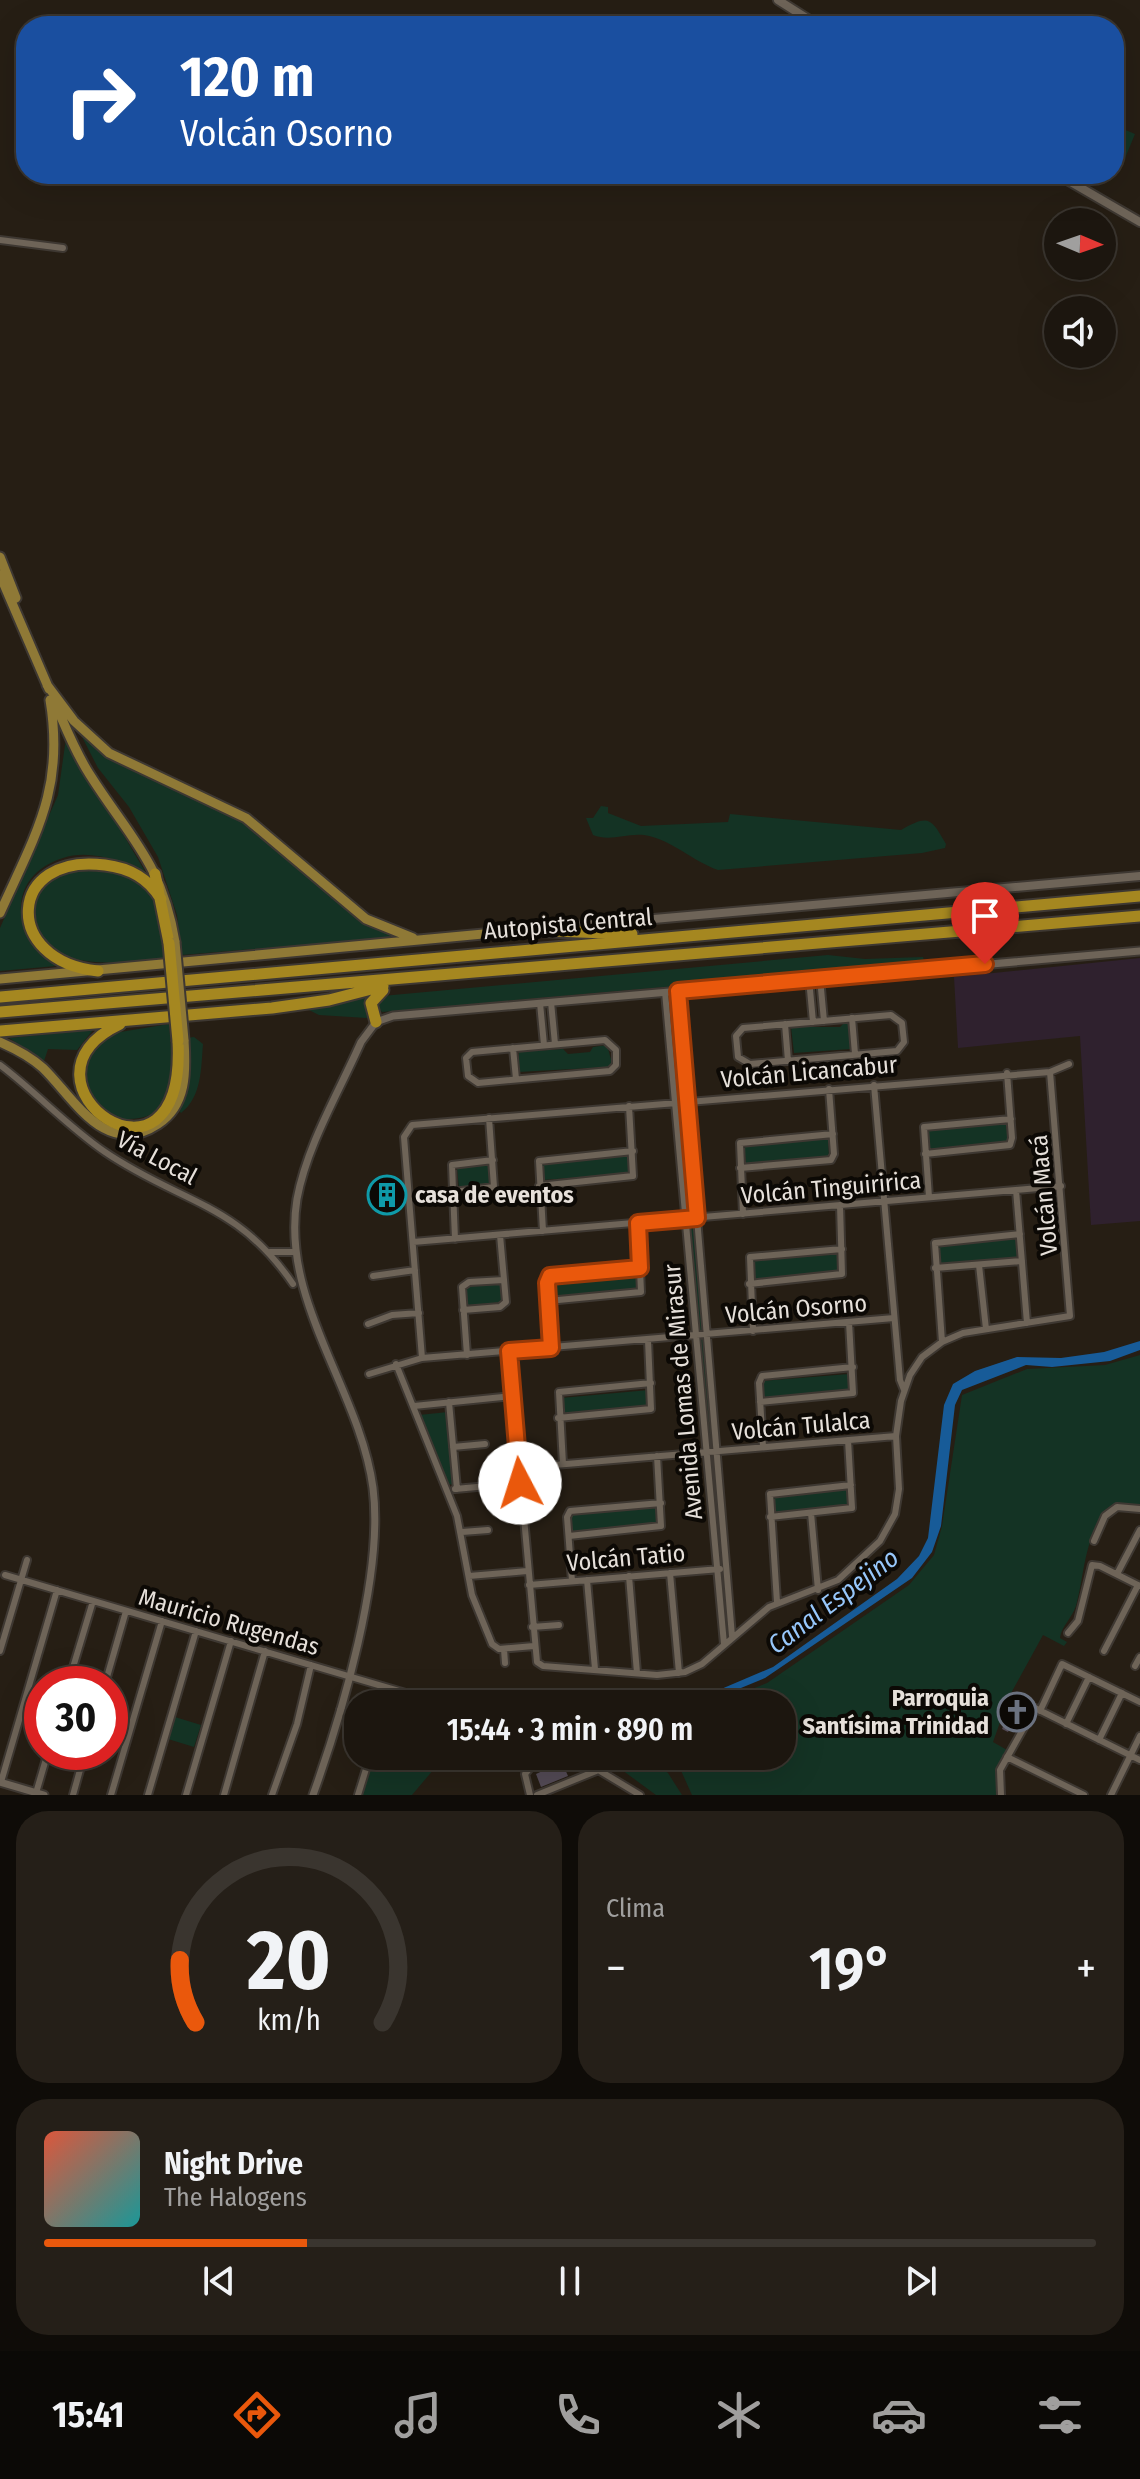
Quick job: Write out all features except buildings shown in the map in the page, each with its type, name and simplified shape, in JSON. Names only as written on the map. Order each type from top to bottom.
[{"type":"highway","points":[[98,971],[63,963],[35,940],[28,908],[39,883],[64,866],[104,865],[139,875],[161,899]]},
{"type":"highway","points":[[130,1020],[94,1039],[78,1067],[81,1099],[91,1112],[106,1122],[138,1126],[165,1109],[177,1082],[181,1040],[172,942],[155,874]]},
{"type":"highway","name":"Autopista Central","points":[[0,997],[1140,896]]},
{"type":"highway","name":"Autopista Central","points":[[0,1012],[1140,916]]},
{"type":"highway","points":[[527,930],[700,934]]},
{"type":"highway","points":[[0,1031],[317,1002],[403,980]]},
{"type":"highway","points":[[376,1022],[371,1006],[373,998],[403,980]]},
{"type":"main road","points":[[778,0],[803,16]]},
{"type":"main road","points":[[1074,184],[1140,222]]},
{"type":"main road","points":[[0,557],[47,685],[82,762],[136,838],[166,898],[172,942]]},
{"type":"main road","points":[[0,575],[35,654]]},
{"type":"main road","points":[[0,913],[52,789],[56,743],[47,685]]},
{"type":"main road","points":[[47,685],[74,721],[109,753],[246,818],[366,919],[396,934],[424,940]]},
{"type":"main road","points":[[0,979],[1140,876]]},
{"type":"main road","points":[[0,1042],[39,1064],[91,1122],[109,1131],[129,1134],[160,1123],[177,1104],[184,1082],[181,1040]]},
{"type":"street","points":[[0,240],[63,248]]},
{"type":"street","points":[[313,1795],[340,1710],[373,1553],[373,1488],[361,1436],[309,1303],[296,1252],[295,1216],[304,1171],[361,1042],[376,1022],[393,1016],[1140,951]]},
{"type":"street","points":[[820,978],[824,1021]]},
{"type":"street","points":[[809,979],[813,1022]]},
{"type":"street","name":"Avenida Lomas de Mirasur","points":[[678,991],[732,1636]]},
{"type":"street","name":"Avenida Lomas de Mirasur","points":[[665,992],[724,1644]]},
{"type":"street","points":[[551,1002],[555,1044]]},
{"type":"street","points":[[540,1003],[544,1045]]},
{"type":"street","points":[[894,1015],[902,1023],[904,1042],[899,1050],[788,1061],[747,1064],[738,1055],[736,1036],[740,1029],[852,1018],[894,1015]]},
{"type":"street","points":[[852,1018],[855,1054]]},
{"type":"street","points":[[785,1024],[788,1061]]},
{"type":"street","points":[[608,1041],[615,1047],[616,1065],[608,1071],[516,1079],[473,1082],[468,1076],[466,1061],[472,1052],[544,1045],[608,1041]]},
{"type":"street","points":[[513,1048],[516,1079]]},
{"type":"street","name":"Volcán Licancabur","points":[[413,1242],[404,1137],[407,1128],[489,1118],[1007,1073],[1050,1072],[1069,1064]]},
{"type":"street","name":"Vía Local","points":[[0,1065],[104,1151],[227,1216],[270,1252],[293,1284]]},
{"type":"street","name":"Volcán Macá","points":[[1027,1323],[1070,1316],[1050,1072]]},
{"type":"street","points":[[925,1154],[1008,1146],[1012,1138],[1007,1073]]},
{"type":"street","points":[[874,1085],[900,1383],[904,1390]]},
{"type":"street","points":[[740,1168],[830,1160],[834,1154],[829,1089]]},
{"type":"street","points":[[539,1186],[631,1178],[635,1172],[629,1106]]},
{"type":"street","points":[[453,1192],[494,1187],[489,1118]]},
{"type":"street","points":[[929,1197],[926,1126],[1011,1119]]},
{"type":"street","points":[[743,1214],[742,1142],[833,1134]]},
{"type":"street","points":[[543,1231],[538,1163],[541,1159],[633,1151]]},
{"type":"street","points":[[455,1239],[452,1165],[493,1160]]},
{"type":"street","name":"Volcán Tinguiririca","points":[[413,1242],[1061,1186]]},
{"type":"street","points":[[509,1351],[532,1627],[538,1664],[637,1673],[679,1673],[702,1664],[732,1636],[777,1602],[818,1590],[845,1575],[880,1541],[892,1523],[899,1489],[896,1436],[904,1390],[918,1362],[942,1342],[986,1329],[1027,1323],[1016,1190]]},
{"type":"street","points":[[749,1284],[837,1277],[844,1269],[840,1205]]},
{"type":"street","points":[[548,1301],[639,1293],[638,1223]]},
{"type":"street","points":[[942,1342],[933,1248],[937,1242],[1020,1234]]},
{"type":"street","points":[[463,1310],[503,1306],[506,1300],[500,1235]]},
{"type":"street","points":[[413,1242],[422,1358]]},
{"type":"street","points":[[753,1331],[750,1257],[842,1249]]},
{"type":"street","points":[[270,1252],[296,1252]]},
{"type":"street","points":[[935,1268],[1022,1261]]},
{"type":"street","points":[[979,1265],[986,1329]]},
{"type":"street","points":[[551,1348],[547,1283],[554,1274],[640,1268]]},
{"type":"street","points":[[373,1276],[415,1270]]},
{"type":"street","points":[[467,1355],[461,1292],[465,1284],[504,1280]]},
{"type":"street","points":[[368,1324],[392,1315],[419,1313]]},
{"type":"street","name":"Volcán Osorno","points":[[369,1374],[422,1358],[894,1318]]},
{"type":"street","points":[[760,1402],[851,1394],[854,1388],[849,1322]]},
{"type":"street","points":[[558,1418],[651,1409],[648,1340]]},
{"type":"street","points":[[396,1364],[448,1491],[462,1532],[472,1595],[492,1644],[504,1649],[534,1646]]},
{"type":"street","points":[[763,1447],[759,1380],[765,1375],[853,1367]]},
{"type":"street","points":[[563,1464],[558,1418],[559,1392],[651,1383]]},
{"type":"street","points":[[414,1406],[512,1396]]},
{"type":"street","points":[[449,1402],[457,1489]]},
{"type":"street","name":"Volcán Tulalca","points":[[519,1468],[896,1436]]},
{"type":"street","points":[[770,1517],[850,1509],[848,1440]]},
{"type":"street","points":[[453,1447],[485,1444]]},
{"type":"street","points":[[569,1536],[661,1526],[657,1456]]},
{"type":"street","points":[[448,1491],[520,1483]]},
{"type":"street","points":[[777,1602],[771,1493],[851,1485]]},
{"type":"street","points":[[572,1581],[570,1511],[661,1503]]},
{"type":"street","points":[[1094,1541],[1101,1523],[1111,1511],[1125,1506],[1140,1509]]},
{"type":"street","points":[[811,1513],[818,1590]]},
{"type":"street","points":[[462,1532],[488,1530]]},
{"type":"street","points":[[1117,1574],[1140,1530]]},
{"type":"street","points":[[0,1651],[27,1560]]},
{"type":"street","points":[[1068,1633],[1078,1621],[1092,1565],[1139,1585],[1104,1651]]},
{"type":"street","name":"Volcán Tatio","points":[[529,1585],[727,1568]]},
{"type":"street","points":[[469,1576],[527,1571]]},
{"type":"street","points":[[670,1573],[679,1673]]},
{"type":"street","name":"Mauricio Rugendas","points":[[5,1575],[396,1690]]},
{"type":"street","points":[[629,1576],[637,1673]]},
{"type":"street","points":[[587,1580],[595,1669]]},
{"type":"street","points":[[45,1770],[40,1794],[0,1782],[57,1590]]},
{"type":"street","points":[[73,1666],[93,1601]]},
{"type":"street","points":[[110,1666],[126,1611]]},
{"type":"street","points":[[111,1795],[162,1621]]},
{"type":"street","points":[[532,1627],[559,1625]]},
{"type":"street","points":[[148,1795],[196,1631]]},
{"type":"street","points":[[186,1795],[231,1641]]},
{"type":"street","points":[[504,1649],[505,1663]]},
{"type":"street","points":[[224,1795],[265,1651]]},
{"type":"street","points":[[1135,1666],[1140,1657]]},
{"type":"street","points":[[1008,1795],[1000,1793],[1000,1770],[1062,1664],[1140,1702]]},
{"type":"street","points":[[272,1795],[297,1724],[311,1665]]},
{"type":"street","points":[[1066,1724],[1089,1677]]},
{"type":"street","points":[[1099,1740],[1122,1693]]},
{"type":"street","points":[[1037,1709],[1140,1760]]},
{"type":"street","points":[[340,1710],[344,1711]]},
{"type":"street","points":[[1111,1795],[1140,1736]]},
{"type":"street","points":[[1007,1757],[1084,1795]]},
{"type":"street","points":[[73,1795],[80,1770]]},
{"type":"street","points":[[358,1795],[366,1770]]},
{"type":"street","points":[[528,1770],[525,1774],[530,1795]]},
{"type":"street","points":[[537,1795],[599,1770]]},
{"type":"street","points":[[603,1770],[638,1793]]},
{"type":"street","points":[[627,1795],[638,1793]]},
{"type":"shaded area","points":[[1140,958],[1140,1221],[1091,1225],[1080,1036],[958,1048],[954,977]]},
{"type":"green space","points":[[1124,129],[1135,134],[1124,161]]},
{"type":"green space","points":[[78,729],[119,763],[241,817],[352,914],[394,937],[182,955],[177,915],[158,857],[129,807],[98,768]]},
{"type":"green space","points":[[66,738],[146,873],[127,864],[84,855],[63,858],[44,867],[31,879],[23,893],[21,908],[23,924],[30,940],[56,966],[0,971],[0,928],[58,795]]},
{"type":"green space","points":[[601,806],[608,807],[608,813],[641,826],[728,822],[730,814],[901,830],[928,821],[946,844],[945,848],[922,853],[718,870],[673,846],[644,835],[606,838],[593,835],[586,818],[593,818]]},
{"type":"green space","points":[[75,869],[120,874],[146,889],[159,917],[164,960],[84,961],[60,954],[44,942],[33,914],[37,895],[50,880]]},
{"type":"green space","points":[[828,955],[865,959],[923,957],[925,964],[382,1012],[377,1006],[382,996]]},
{"type":"green space","points":[[370,995],[367,1018],[319,1015],[307,1009]]},
{"type":"green space","points":[[669,998],[676,998],[726,1630]]},
{"type":"green space","points":[[846,1021],[850,1025],[851,1049],[794,1053],[791,1027],[840,1027]]},
{"type":"green space","points":[[169,1024],[171,1081],[160,1108],[148,1116],[131,1119],[107,1117],[82,1085],[87,1054],[108,1034]]},
{"type":"green space","points":[[93,1030],[77,1050],[48,1049],[44,1061],[9,1038]]},
{"type":"green space","points":[[194,1037],[203,1044],[201,1072],[193,1099],[181,1113],[178,1109],[186,1038]]},
{"type":"green space","points":[[607,1045],[612,1063],[609,1067],[518,1072],[519,1052],[563,1049],[568,1054],[590,1052],[593,1047]]},
{"type":"green space","points":[[1006,1123],[1008,1141],[928,1149],[926,1128]]},
{"type":"green space","points":[[828,1138],[829,1156],[746,1164],[744,1145]]},
{"type":"green space","points":[[630,1155],[631,1173],[543,1180],[541,1162]]},
{"type":"green space","points":[[489,1165],[491,1185],[459,1188],[457,1168]]},
{"type":"green space","points":[[1018,1239],[1018,1257],[940,1264],[938,1246]]},
{"type":"green space","points":[[840,1254],[841,1272],[753,1280],[752,1261]]},
{"type":"green space","points":[[637,1271],[638,1289],[554,1296],[552,1280]]},
{"type":"green space","points":[[502,1283],[504,1302],[468,1305],[466,1287]]},
{"type":"green space","points":[[1140,1355],[1140,1506],[1121,1509],[1107,1516],[1097,1527],[1086,1556],[1076,1606],[1061,1634],[1060,1638],[1067,1642],[1064,1646],[1043,1635],[1009,1697],[993,1742],[1007,1750],[998,1769],[998,1795],[692,1795],[681,1770],[796,1770],[796,1690],[749,1690],[767,1683],[909,1585],[934,1555],[942,1526],[962,1395],[1027,1369],[1105,1365]]},
{"type":"green space","points":[[849,1374],[850,1391],[762,1398],[761,1381]]},
{"type":"green space","points":[[649,1390],[650,1405],[562,1413],[561,1398]]},
{"type":"green space","points":[[448,1412],[453,1485],[449,1484],[419,1415]]},
{"type":"green space","points":[[848,1489],[850,1505],[774,1512],[773,1497]]},
{"type":"green space","points":[[658,1505],[660,1523],[572,1532],[570,1513]]},
{"type":"green space","points":[[175,1717],[201,1725],[194,1747],[168,1739]]},
{"type":"green space","points":[[368,1770],[433,1770],[412,1795],[360,1795]]},
{"type":"green space","points":[[622,1770],[664,1770],[682,1795],[656,1795]]},
{"type":"water","points":[[1140,1341],[1140,1350],[1110,1361],[1052,1367],[1026,1365],[962,1390],[955,1405],[941,1526],[932,1552],[912,1578],[765,1678],[736,1690],[719,1690],[773,1667],[897,1579],[919,1556],[928,1538],[944,1405],[953,1384],[975,1371],[1017,1357],[1061,1358],[1104,1352]]},
{"type":"place","name":"casa de eventos","points":[[387,1195]]},
{"type":"place","name":"Parroquia Santísima Trinidad","points":[[1017,1712]]},
{"type":"route","points":[[520,1483],[509,1351],[551,1348],[547,1283],[550,1276],[640,1268],[638,1223],[697,1218],[678,991],[985,964]]},
{"type":"water label","name":"Canal Espejino","points":[[833,1601]]}]
